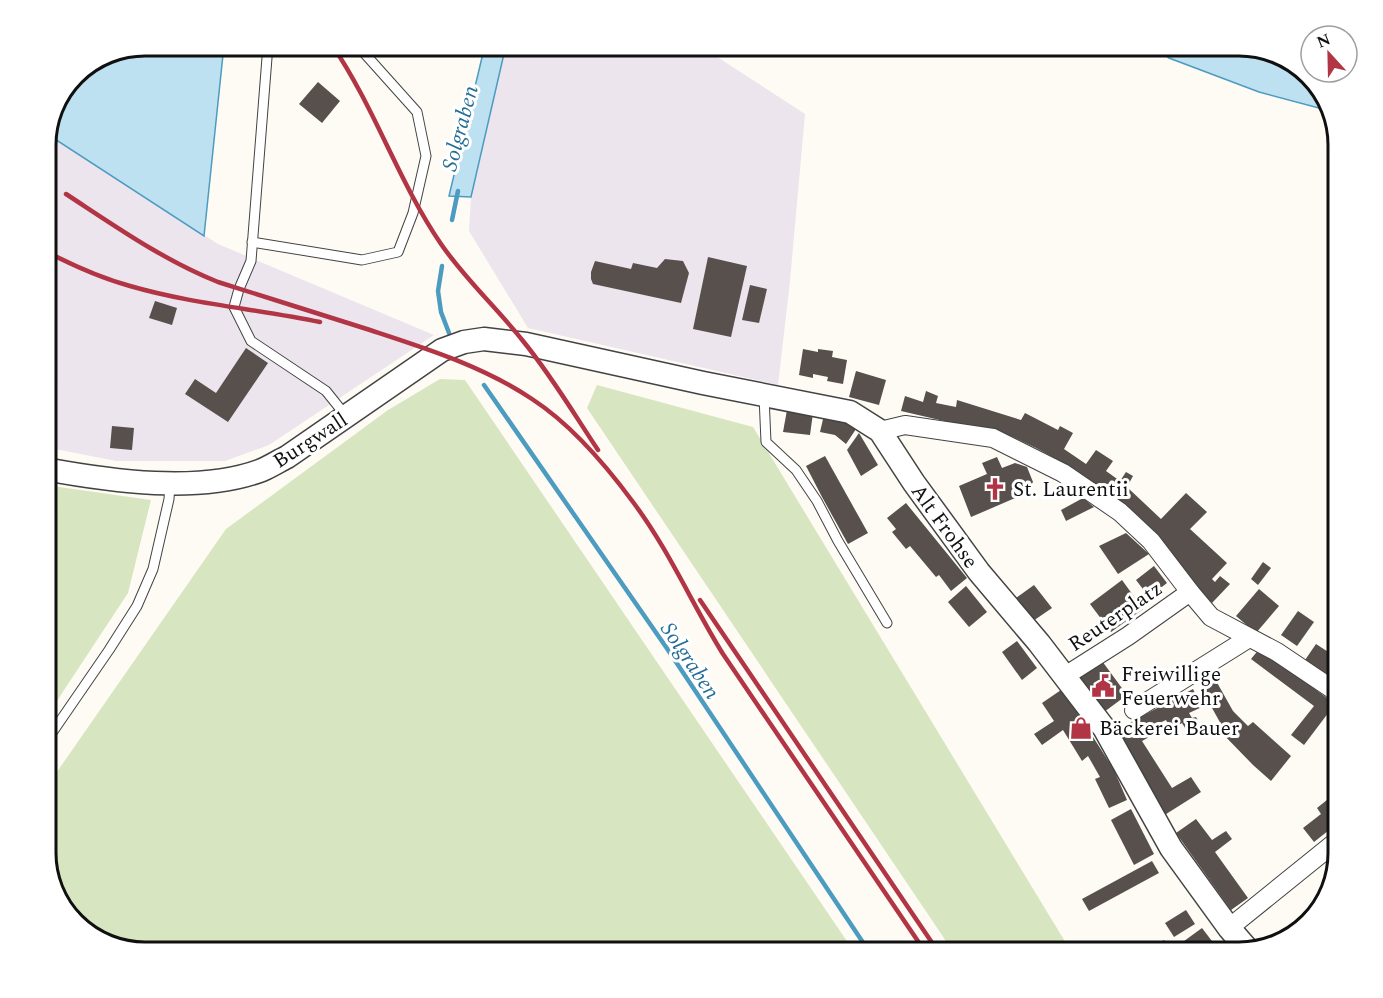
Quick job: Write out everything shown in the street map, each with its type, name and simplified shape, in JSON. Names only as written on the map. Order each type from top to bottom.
[{"type":"street","name":"Burgwall","points":[[56,471],[118,480],[170,483],[204,482],[238,477],[263,470],[287,457],[442,350],[464,342],[484,339]]},
{"type":"street","name":"Alt Frohse","points":[[484,339],[526,344],[764,396],[850,412],[880,431],[914,483],[979,572],[1039,643],[1104,728],[1171,848],[1241,942]]},
{"type":"street","points":[[880,431],[905,425],[993,438],[1063,472],[1120,512],[1151,541],[1211,617],[1277,652],[1328,686]]},
{"type":"street","name":"Reuterplatz","points":[[1065,676],[1128,636],[1190,592]]},
{"type":"street","points":[[1134,710],[1249,638]]},
{"type":"street","points":[[1229,928],[1328,854]]},
{"type":"lane","points":[[267,56],[251,261],[234,307],[251,341],[326,391],[346,416]]},
{"type":"lane","points":[[252,242],[362,260],[398,252],[413,213],[426,156],[417,112],[367,56]]},
{"type":"lane","points":[[764,396],[766,442],[796,470],[817,501],[887,623]]},
{"type":"lane","points":[[56,727],[137,606],[153,568],[169,499],[170,483]]},
{"type":"shaded area","points":[[503,56],[716,56],[805,114],[778,385],[528,328],[469,231],[471,197]]},
{"type":"shaded area","points":[[56,140],[218,244],[434,335],[269,445],[225,461],[116,461],[56,449]]},
{"type":"green space","points":[[440,379],[465,380],[848,942],[144,942],[127,941],[100,931],[78,912],[67,898],[57,871],[56,773],[226,529],[388,410]]},
{"type":"green space","points":[[597,385],[753,427],[1065,942],[947,942],[587,408]]},
{"type":"green space","points":[[56,487],[151,500],[128,593],[56,702]]},
{"type":"water","points":[[223,56],[204,236],[56,140],[62,110],[70,95],[81,81],[95,70],[127,57]]},
{"type":"water","points":[[482,56],[503,56],[471,197],[449,196]]},
{"type":"water","points":[[1166,56],[1239,56],[1267,60],[1293,74],[1299,80],[1299,84],[1303,84],[1313,95],[1319,108],[1259,92]]},
{"type":"building","points":[[318,82],[340,101],[322,123],[299,104]]},
{"type":"building","points":[[708,257],[747,266],[731,337],[693,329]]},
{"type":"building","points":[[665,259],[683,261],[689,273],[681,303],[593,284],[591,279],[595,261],[631,269],[633,263],[657,268]]},
{"type":"building","points":[[750,285],[767,289],[759,323],[742,320]]},
{"type":"building","points":[[155,301],[177,308],[172,325],[149,318]]},
{"type":"building","points":[[246,348],[268,363],[228,422],[185,394],[195,379],[216,393]]},
{"type":"building","points":[[803,349],[818,352],[818,349],[833,351],[832,357],[847,360],[843,384],[827,381],[828,377],[813,374],[813,378],[799,375]]},
{"type":"building","points":[[856,371],[886,380],[879,405],[849,397]]},
{"type":"building","points":[[926,391],[938,396],[936,403],[956,407],[957,400],[1021,420],[1025,413],[1058,430],[1060,426],[1073,433],[1064,449],[1086,464],[1096,450],[1113,461],[1106,471],[1120,481],[1126,472],[1133,476],[1127,487],[1161,519],[1186,493],[1207,512],[1190,529],[1227,563],[1212,579],[1215,582],[1220,576],[1230,584],[1212,603],[1095,486],[1058,460],[1036,448],[1013,437],[901,411],[905,396],[923,402]]},
{"type":"building","points":[[787,410],[813,413],[810,435],[783,432]]},
{"type":"building","points":[[824,415],[843,421],[856,429],[846,444],[835,435],[820,432]]},
{"type":"building","points":[[112,426],[134,428],[132,450],[110,448]]},
{"type":"building","points":[[859,433],[878,465],[861,476],[847,450]]},
{"type":"building","points":[[825,456],[868,533],[848,544],[806,466]]},
{"type":"building","name":"St. Laurentii","points":[[997,457],[1002,468],[1015,463],[1027,467],[1033,482],[1027,493],[971,517],[959,486],[987,474],[982,463]]},
{"type":"building","points":[[1083,498],[1094,507],[1066,521],[1061,510]]},
{"type":"building","points":[[906,503],[967,578],[951,591],[939,575],[936,577],[910,546],[906,549],[892,532],[896,529],[887,518]]},
{"type":"building","points":[[1126,533],[1149,554],[1118,574],[1099,546]]},
{"type":"building","points":[[1263,562],[1271,568],[1258,585],[1251,579]]},
{"type":"building","points":[[1154,566],[1167,583],[1149,597],[1136,580]]},
{"type":"building","points":[[1122,580],[1143,609],[1111,632],[1090,604]]},
{"type":"building","points":[[1034,585],[1052,608],[1033,621],[1016,598]]},
{"type":"building","points":[[966,586],[987,612],[969,627],[948,602]]},
{"type":"building","points":[[1259,589],[1279,606],[1256,633],[1236,616]]},
{"type":"building","points":[[1298,611],[1314,622],[1297,646],[1281,635]]},
{"type":"building","points":[[1017,641],[1037,668],[1022,680],[1002,652]]},
{"type":"building","points":[[1316,644],[1328,652],[1328,679],[1303,663]]},
{"type":"building","points":[[1260,648],[1328,699],[1328,713],[1304,745],[1291,735],[1314,706],[1251,659]]},
{"type":"building","points":[[1102,661],[1127,695],[1104,712],[1078,678]]},
{"type":"building","points":[[1215,679],[1233,711],[1248,726],[1253,722],[1291,756],[1271,781],[1219,730],[1222,726],[1201,688]]},
{"type":"building","points":[[1193,689],[1202,707],[1189,713],[1192,718],[1196,717],[1200,725],[1187,731],[1182,723],[1171,729],[1166,720],[1147,729],[1151,736],[1142,741],[1172,788],[1191,777],[1201,792],[1163,816],[1112,732]]},
{"type":"building","points":[[1061,690],[1114,770],[1127,800],[1109,808],[1095,779],[1100,777],[1088,756],[1082,761],[1063,730],[1042,745],[1034,734],[1054,721],[1042,703]]},
{"type":"building","points":[[1328,799],[1328,831],[1314,842],[1303,828],[1321,814],[1317,808]]},
{"type":"building","points":[[1131,809],[1154,854],[1134,865],[1111,820]]},
{"type":"building","points":[[1196,819],[1212,840],[1226,831],[1232,839],[1215,852],[1248,898],[1231,910],[1176,833]]},
{"type":"building","points":[[1152,861],[1159,873],[1089,911],[1082,899]]},
{"type":"building","points":[[1186,910],[1195,924],[1174,937],[1165,923]]},
{"type":"building","points":[[1202,928],[1213,942],[1183,942]]},
{"type":"waterway","name":"Solgraben","points":[[452,220],[458,191]]},
{"type":"waterway","name":"Solgraben","points":[[442,266],[438,291],[441,312],[449,333]]},
{"type":"waterway","name":"Solgraben","points":[[484,385],[666,647],[863,942]]},
{"type":"railway","points":[[339,56],[361,94],[412,195],[441,244],[533,354],[598,450]]},
{"type":"railway","points":[[66,194],[140,242],[198,273],[218,282],[370,330],[474,367],[513,387],[561,421],[599,460],[646,520],[723,654],[919,942]]},
{"type":"railway","points":[[56,256],[97,275],[153,292],[320,322]]},
{"type":"railway","points":[[700,600],[932,942]]},
{"type":"place","name":"St. Laurentii","points":[[995,489]]},
{"type":"place","name":"Freiwillige Feuerwehr","points":[[1103,686]]},
{"type":"place","name":"Bäckerei Bauer","points":[[1081,728]]}]
